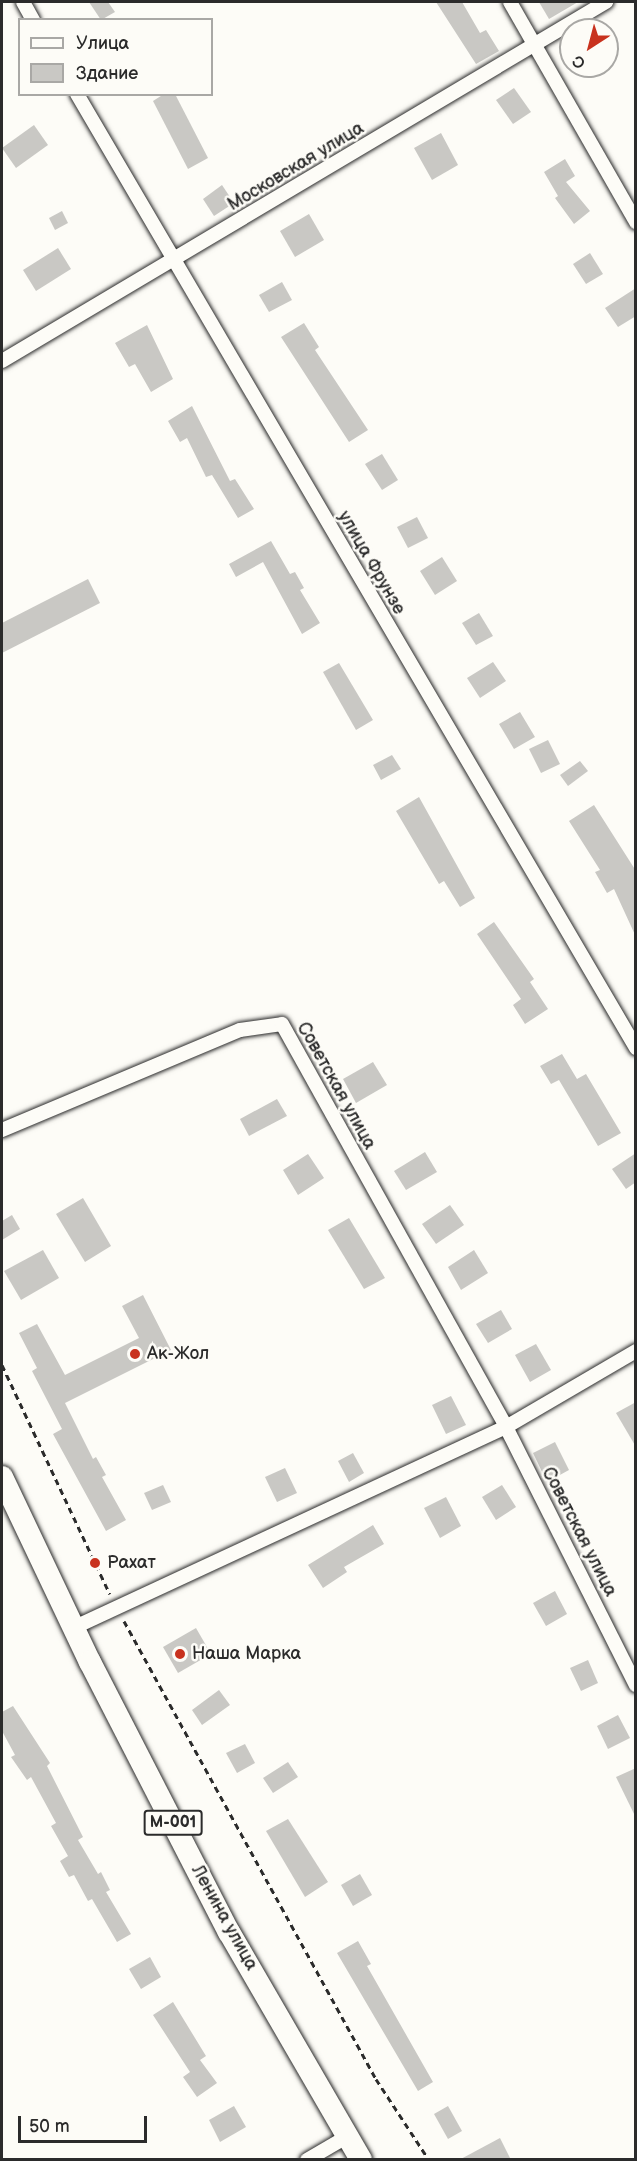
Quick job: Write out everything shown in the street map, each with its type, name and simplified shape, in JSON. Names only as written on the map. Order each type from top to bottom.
[{"type":"main road","name":"Ленина улица","points":[[2,1477],[73,1628],[229,1932],[361,2160]]},
{"type":"street","points":[[23,2],[32,18]]},
{"type":"street","points":[[510,2],[636,222]]},
{"type":"street","name":"Московская улица","points":[[2,360],[536,46],[606,2]]},
{"type":"street","name":"улица Фрунзе","points":[[78,96],[636,1048]]},
{"type":"street","name":"Советская улица","points":[[2,1130],[240,1030],[282,1024],[506,1427],[636,1685]]},
{"type":"street","points":[[73,1628],[506,1427],[636,1351]]},
{"type":"street","points":[[307,2160],[348,2136]]},
{"type":"path","points":[[2,1365],[117,1608],[376,2079],[429,2160]]},
{"type":"building","points":[[89,2],[108,2],[115,12],[100,18]]},
{"type":"building","points":[[436,2],[462,2],[480,33],[486,30],[499,51],[476,64]]},
{"type":"building","points":[[539,2],[578,2],[549,19]]},
{"type":"building","points":[[514,88],[531,112],[513,124],[496,100]]},
{"type":"building","points":[[161,96],[176,96],[208,158],[188,169],[153,101]]},
{"type":"building","points":[[34,125],[48,145],[16,168],[2,148]]},
{"type":"building","points":[[441,133],[458,165],[432,180],[414,148]]},
{"type":"building","points":[[565,159],[575,176],[566,182],[590,211],[574,224],[555,198],[558,196],[544,172]]},
{"type":"building","points":[[222,185],[234,203],[214,216],[203,199]]},
{"type":"building","points":[[62,211],[68,223],[55,230],[49,218]]},
{"type":"building","points":[[309,214],[324,240],[295,257],[280,231]]},
{"type":"building","points":[[58,248],[71,269],[36,291],[23,270]]},
{"type":"building","points":[[590,253],[603,274],[586,284],[573,264]]},
{"type":"building","points":[[282,282],[292,300],[269,312],[259,295]]},
{"type":"building","points":[[636,288],[636,316],[618,327],[605,308]]},
{"type":"building","points":[[304,323],[319,347],[315,350],[368,430],[349,442],[281,337]]},
{"type":"building","points":[[147,325],[173,379],[151,392],[135,364],[129,367],[115,343]]},
{"type":"building","points":[[192,406],[230,481],[235,479],[254,509],[238,518],[212,475],[206,477],[187,438],[180,442],[168,421]]},
{"type":"building","points":[[382,454],[398,480],[382,490],[365,464]]},
{"type":"building","points":[[417,517],[428,538],[408,548],[397,527]]},
{"type":"building","points":[[271,541],[290,574],[295,572],[304,588],[300,590],[320,623],[302,634],[263,562],[236,577],[229,564]]},
{"type":"building","points":[[442,557],[457,581],[435,595],[420,571]]},
{"type":"building","points":[[88,579],[100,603],[2,653],[2,623]]},
{"type":"building","points":[[479,613],[493,636],[476,645],[462,623]]},
{"type":"building","points":[[493,662],[506,681],[480,698],[467,678]]},
{"type":"building","points":[[339,663],[373,720],[356,730],[323,672]]},
{"type":"building","points":[[520,712],[535,737],[514,749],[499,724]]},
{"type":"building","points":[[548,740],[560,764],[541,773],[529,749]]},
{"type":"building","points":[[392,755],[401,769],[381,780],[373,765]]},
{"type":"building","points":[[580,761],[588,771],[568,786],[560,775]]},
{"type":"building","points":[[419,797],[475,898],[460,907],[444,881],[439,884],[396,811]]},
{"type":"building","points":[[594,805],[636,871],[636,937],[614,889],[607,893],[595,872],[600,870],[569,821]]},
{"type":"building","points":[[494,922],[534,979],[530,982],[548,1009],[525,1024],[513,1005],[521,999],[477,934]]},
{"type":"building","points":[[562,1054],[577,1079],[586,1074],[621,1133],[598,1146],[559,1080],[551,1084],[540,1066]]},
{"type":"building","points":[[373,1062],[387,1085],[356,1103],[343,1079]]},
{"type":"building","points":[[277,1099],[287,1116],[249,1136],[240,1119]]},
{"type":"building","points":[[425,1152],[437,1172],[406,1190],[394,1171]]},
{"type":"building","points":[[636,1153],[636,1182],[626,1189],[612,1169]]},
{"type":"building","points":[[308,1154],[324,1178],[298,1195],[283,1170]]},
{"type":"building","points":[[83,1198],[111,1246],[85,1262],[56,1214]]},
{"type":"building","points":[[450,1205],[464,1225],[436,1244],[422,1224]]},
{"type":"building","points":[[12,1215],[20,1229],[2,1240],[2,1221]]},
{"type":"building","points":[[349,1218],[385,1278],[364,1289],[328,1230]]},
{"type":"building","points":[[43,1250],[59,1278],[21,1300],[4,1271]]},
{"type":"building","points":[[474,1250],[488,1273],[461,1290],[448,1267]]},
{"type":"building","points":[[143,1295],[171,1350],[65,1403],[93,1459],[96,1457],[106,1475],[102,1477],[126,1520],[106,1531],[53,1434],[62,1429],[32,1371],[37,1368],[19,1333],[37,1324],[65,1375],[139,1338],[122,1306]]},
{"type":"building","points":[[501,1310],[512,1329],[488,1343],[476,1324]]},
{"type":"building","points":[[536,1344],[551,1370],[530,1382],[515,1355]]},
{"type":"building","points":[[451,1396],[466,1425],[446,1434],[432,1405]]},
{"type":"building","points":[[636,1402],[636,1447],[616,1413]]},
{"type":"building","points":[[555,1442],[569,1470],[547,1482],[533,1453]]},
{"type":"building","points":[[353,1453],[364,1473],[349,1482],[338,1461]]},
{"type":"building","points":[[285,1468],[297,1493],[277,1502],[265,1477]]},
{"type":"building","points":[[163,1485],[171,1502],[152,1510],[144,1493]]},
{"type":"building","points":[[502,1485],[516,1507],[496,1520],[482,1497]]},
{"type":"building","points":[[446,1497],[461,1526],[440,1538],[424,1508]]},
{"type":"building","points":[[373,1525],[384,1544],[344,1567],[347,1572],[323,1588],[308,1565]]},
{"type":"building","points":[[555,1591],[567,1614],[546,1626],[533,1603]]},
{"type":"building","points":[[196,1628],[211,1654],[178,1673],[163,1647]]},
{"type":"building","points":[[588,1660],[598,1683],[581,1691],[570,1668]]},
{"type":"building","points":[[219,1690],[230,1705],[202,1725],[192,1710]]},
{"type":"building","points":[[13,1706],[50,1763],[47,1766],[83,1837],[78,1840],[98,1874],[101,1872],[110,1890],[106,1892],[131,1934],[117,1942],[92,1899],[88,1901],[74,1875],[69,1877],[60,1861],[68,1856],[51,1826],[56,1823],[31,1777],[27,1780],[11,1757],[15,1755],[2,1731],[2,1712]]},
{"type":"building","points":[[618,1715],[630,1738],[608,1749],[597,1726]]},
{"type":"building","points":[[245,1744],[255,1763],[237,1773],[226,1753]]},
{"type":"building","points":[[288,1762],[298,1777],[273,1793],[263,1778]]},
{"type":"building","points":[[636,1768],[636,1818],[616,1777]]},
{"type":"building","points":[[288,1819],[328,1882],[305,1897],[266,1831]]},
{"type":"building","points":[[360,1874],[372,1895],[353,1906],[341,1885]]},
{"type":"building","points":[[358,1941],[371,1964],[367,1966],[433,2082],[418,2091],[337,1953]]},
{"type":"building","points":[[150,1957],[161,1977],[141,1989],[129,1969]]},
{"type":"building","points":[[173,2002],[206,2056],[200,2060],[217,2083],[197,2097],[183,2077],[190,2072],[153,2015]]},
{"type":"building","points":[[234,2106],[246,2127],[220,2142],[209,2120]]},
{"type":"building","points":[[448,2106],[462,2131],[448,2139],[434,2114]]},
{"type":"building","points":[[500,2138],[511,2160],[459,2160]]},
{"type":"place","name":"Ак-Жол","points":[[135,1354]]},
{"type":"place","name":"Рахат","points":[[95,1563]]},
{"type":"place","name":"Наша Марка","points":[[180,1654]]}]
